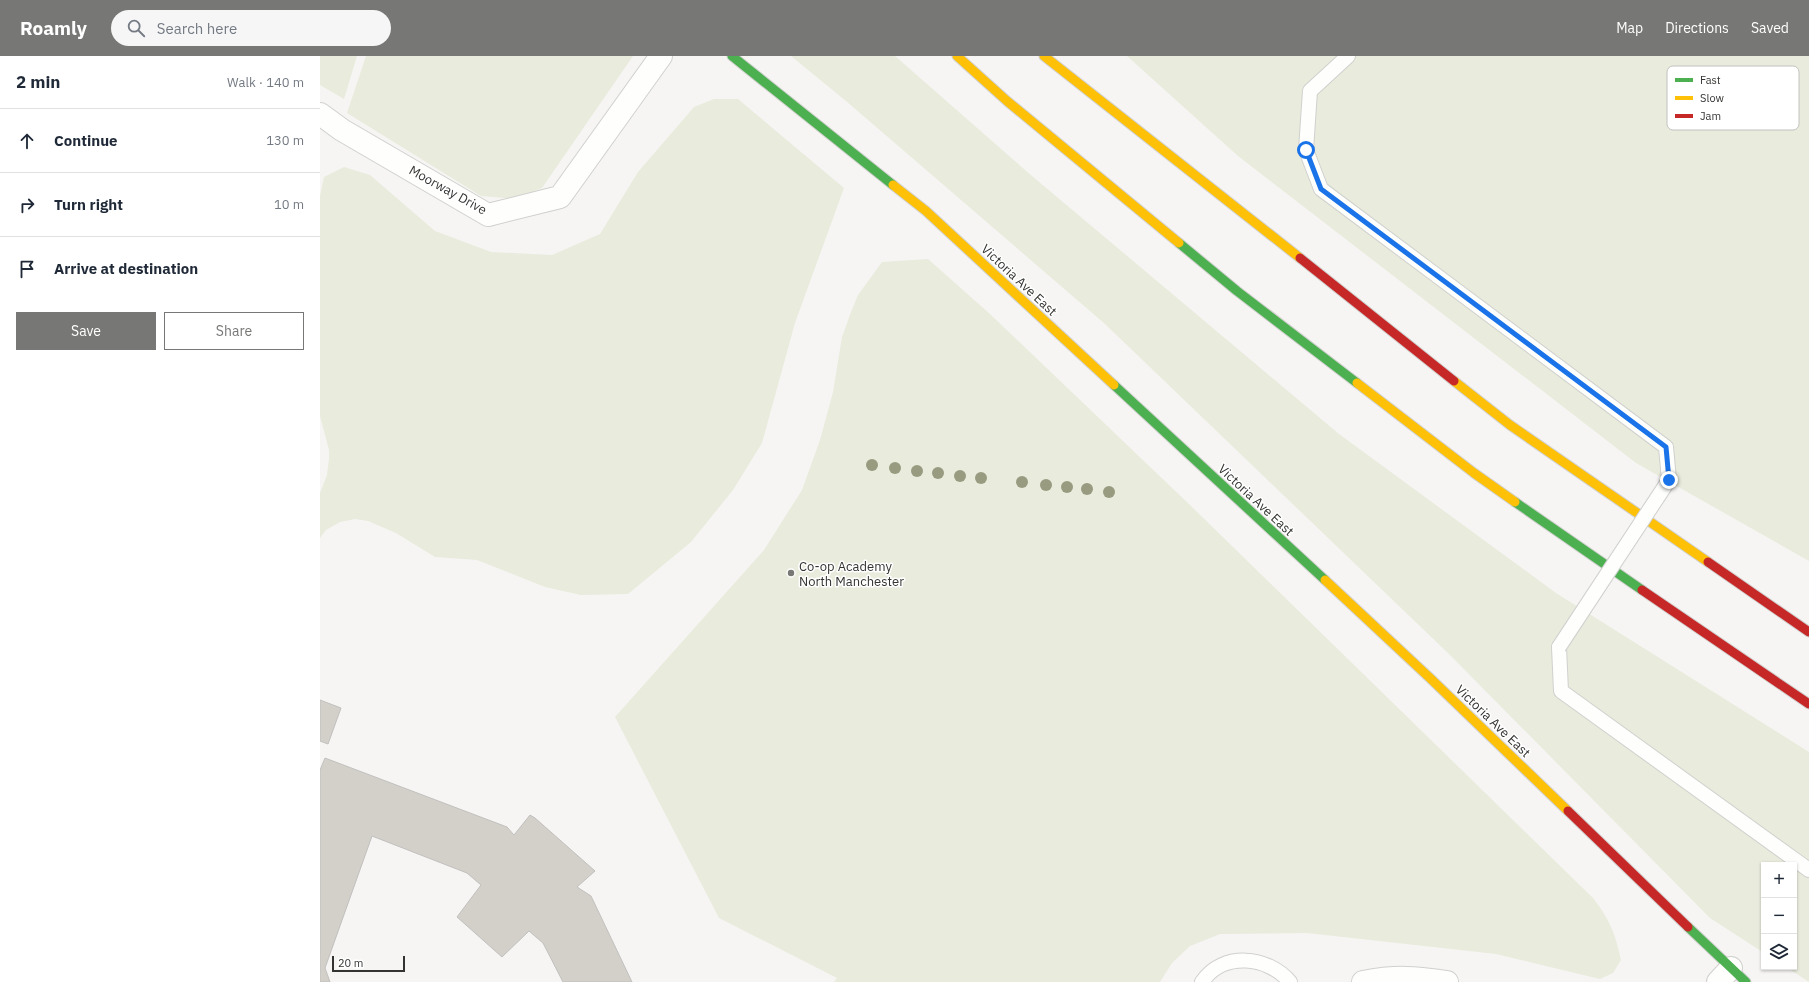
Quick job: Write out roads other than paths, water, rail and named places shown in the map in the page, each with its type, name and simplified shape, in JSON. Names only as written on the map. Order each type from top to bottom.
[{"type":"main road","name":"Victoria Ave East","points":[[732,56],[926,211],[1431,679],[1732,977]]},
{"type":"main road","points":[[957,56],[1007,101],[1238,291],[1468,468],[1725,648],[1809,704]]},
{"type":"main road","points":[[1044,56],[1510,424],[1809,632]]},
{"type":"street","name":"Moorway Drive","points":[[320,114],[342,130],[488,215],[560,197],[661,56]]},
{"type":"street","points":[[1363,982],[1379,979],[1413,977],[1447,982]]},
{"type":"lane","points":[[1348,56],[1310,91],[1306,150],[1321,189],[1666,447],[1669,480],[1559,647],[1561,691],[1809,870]]},
{"type":"lane","points":[[1202,982],[1207,975],[1227,963],[1249,960],[1272,966],[1290,982]]},
{"type":"place","name":"Co-op Academy North Manchester","points":[[791,573]]}]
